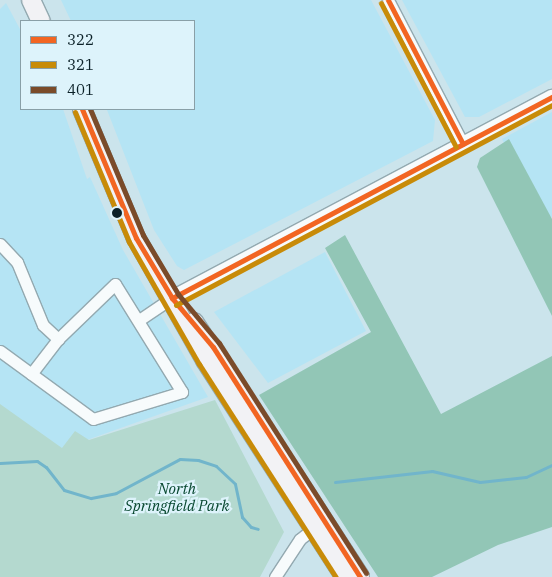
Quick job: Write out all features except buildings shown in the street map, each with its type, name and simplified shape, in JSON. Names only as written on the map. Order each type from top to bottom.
[{"type":"main road","points":[[30,0],[40,20]]},
{"type":"main road","points":[[82,110],[129,226],[172,298],[213,347],[318,525],[345,577]]},
{"type":"main road","points":[[318,525],[360,577]]},
{"type":"street","points":[[388,0],[463,144]]},
{"type":"street","points":[[139,320],[172,298],[552,97]]},
{"type":"street","points":[[0,244],[17,262],[43,325],[58,338]]},
{"type":"street","points":[[0,351],[31,374],[98,419],[182,392],[139,320],[114,284],[58,338],[31,374]]},
{"type":"street","points":[[275,577],[291,551],[318,525]]},
{"type":"shaded area","points":[[61,0],[371,0],[435,120],[433,141],[184,270],[177,266],[154,230],[107,110],[195,110],[195,20],[71,20]]},
{"type":"shaded area","points":[[402,0],[552,0],[552,79],[479,117],[465,117]]},
{"type":"shaded area","points":[[6,3],[20,29],[20,110],[63,110],[87,179],[90,177],[123,250],[208,397],[8,468],[0,457],[0,9]]},
{"type":"shaded area","points":[[552,112],[552,218],[533,196],[502,139]]},
{"type":"shaded area","points":[[325,252],[366,331],[268,383],[214,312]]},
{"type":"green space","points":[[509,139],[552,219],[552,316],[477,167],[480,158]]},
{"type":"green space","points":[[345,235],[441,414],[552,356],[552,527],[498,545],[432,577],[378,577],[259,395],[371,332],[325,248]]},
{"type":"green space","name":"North Springfield Park","points":[[215,400],[284,532],[260,577],[0,577],[0,404],[62,448],[75,431],[89,440]]},
{"type":"waterway","points":[[0,463],[37,461],[46,467],[64,490],[91,498],[116,493],[180,459],[198,460],[216,466],[235,484],[242,517],[251,527],[258,529]]},
{"type":"waterway","points":[[335,482],[432,471],[480,482],[526,477],[552,465]]},
{"type":"transit line","name":"322","points":[[388,0],[463,144]]},
{"type":"transit line","name":"321","points":[[381,3],[456,147]]},
{"type":"transit line","name":"322","points":[[172,298],[552,97]]},
{"type":"transit line","name":"321","points":[[176,305],[552,105]]},
{"type":"transit line","name":"322","points":[[82,110],[136,238],[172,298],[213,347],[360,577]]},
{"type":"transit line","name":"401","points":[[90,110],[143,235],[178,294],[219,343],[366,573]]},
{"type":"transit line","name":"321","points":[[75,112],[129,242],[199,364],[336,577]]}]
